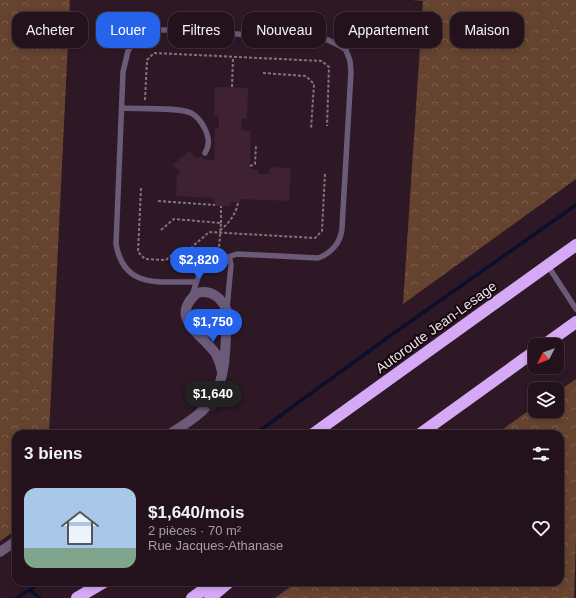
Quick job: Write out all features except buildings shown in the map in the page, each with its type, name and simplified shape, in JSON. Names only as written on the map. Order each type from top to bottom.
[{"type":"highway","name":"Autoroute Jean-Lesage","points":[[318,430],[576,245]]},
{"type":"highway","points":[[554,338],[576,322]]},
{"type":"highway","points":[[426,430],[528,357]]},
{"type":"highway","points":[[77,598],[98,586]]},
{"type":"highway","points":[[84,598],[100,586]]},
{"type":"highway","points":[[192,598],[208,586]]},
{"type":"highway","points":[[210,598],[224,586]]},
{"type":"street","points":[[175,430],[202,410],[212,399],[222,372],[227,315],[224,303],[210,292],[197,293],[188,302],[185,315],[192,327],[217,356],[222,372]]},
{"type":"street","points":[[192,327],[197,331],[208,333],[219,328],[227,315]]},
{"type":"street","points":[[0,552],[12,544]]},
{"type":"lane","points":[[192,297],[202,268],[208,261],[219,255],[228,257],[237,254],[318,258],[328,254],[339,241],[342,228],[351,72],[350,61],[346,50],[334,42],[320,39],[178,30],[156,30],[136,39],[128,51],[123,72],[116,244],[120,262],[134,276],[140,279],[196,282]]},
{"type":"lane","points":[[122,108],[184,111],[198,118],[203,124],[209,140],[205,153]]},
{"type":"lane","points":[[227,315],[231,264],[228,257]]},
{"type":"lane","points":[[548,266],[576,308]]},
{"type":"path","points":[[144,109],[147,60],[154,53],[322,61],[330,67],[327,126]]},
{"type":"path","points":[[232,87],[233,56]]},
{"type":"path","points":[[263,73],[306,76],[314,84],[311,129]]},
{"type":"path","points":[[250,166],[255,164],[256,145]]},
{"type":"path","points":[[183,255],[209,232],[315,238],[322,231],[325,173]]},
{"type":"path","points":[[141,188],[138,252],[145,259],[166,260],[178,250]]},
{"type":"path","points":[[158,201],[215,205]]},
{"type":"path","points":[[220,230],[238,210],[238,202]]},
{"type":"path","points":[[219,255],[222,206]]},
{"type":"path","points":[[162,230],[174,219],[221,223]]},
{"type":"shaded area","points":[[215,87],[248,88],[247,119],[242,118],[241,130],[251,131],[250,169],[258,170],[259,174],[269,174],[270,167],[291,168],[289,201],[241,199],[241,202],[231,202],[231,206],[215,206],[215,198],[176,196],[177,176],[180,172],[173,165],[189,151],[197,159],[201,156],[205,160],[214,160],[215,128],[219,128],[219,117],[214,116]]},
{"type":"green space","points":[[0,0],[70,0],[69,12],[12,12],[12,48],[68,48],[49,430],[12,430],[12,533],[0,541]]},
{"type":"green space","points":[[412,0],[576,0],[576,179],[403,304],[420,48],[442,48],[442,12],[422,12],[423,1]]},
{"type":"green space","points":[[576,379],[576,539],[574,598],[275,598],[292,586],[564,586],[564,430],[502,430],[528,411],[528,418],[564,418],[564,387]]},
{"type":"waterway","points":[[261,430],[394,333],[576,205]]},
{"type":"waterway","points":[[17,598],[35,586]]},
{"type":"waterway","points":[[30,590],[40,598]]}]
